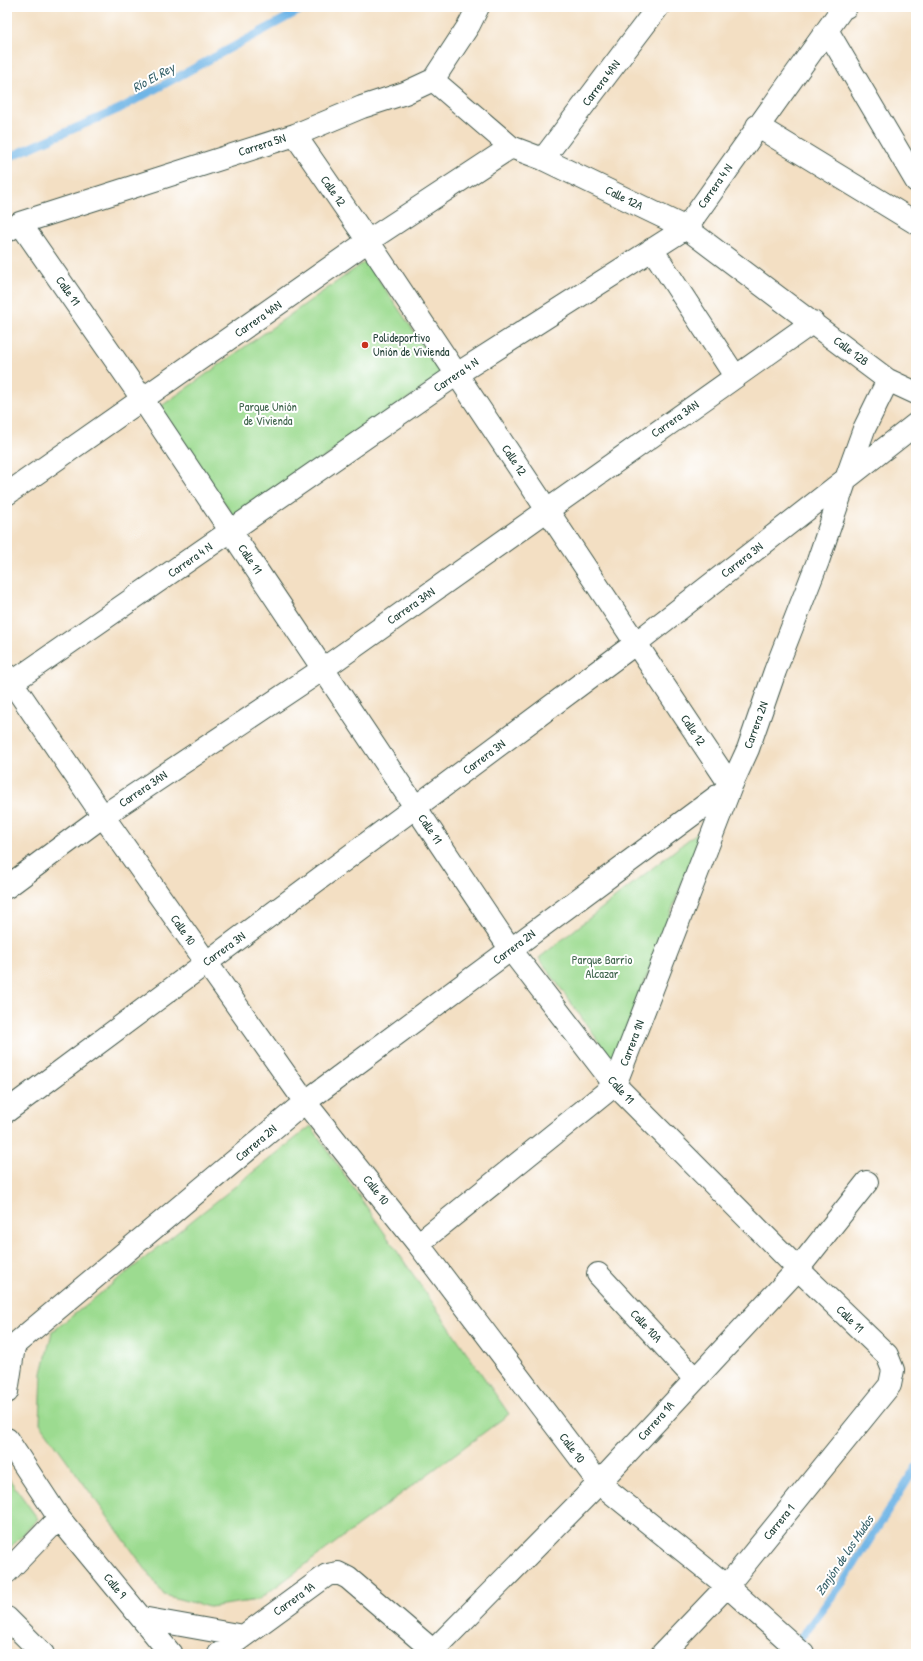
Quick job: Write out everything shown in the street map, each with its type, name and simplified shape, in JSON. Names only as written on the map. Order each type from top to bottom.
[{"type":"street","points":[[433,80],[478,7]]},
{"type":"street","name":"Carrera 4AN","points":[[544,159],[658,7]]},
{"type":"street","name":"Carrera 4 N","points":[[9,681],[231,532],[457,374],[686,228],[842,8]]},
{"type":"street","points":[[827,30],[916,181]]},
{"type":"street","name":"Carrera 5N","points":[[14,227],[295,135],[362,107],[405,93],[433,80]]},
{"type":"street","name":"Calle 12A","points":[[433,80],[512,146],[544,159],[686,228],[813,322]]},
{"type":"street","points":[[757,126],[916,223]]},
{"type":"street","name":"Calle 12","points":[[295,135],[368,241],[731,786]]},
{"type":"street","name":"Carrera 4AN","points":[[7,494],[368,241],[512,146]]},
{"type":"street","name":"Calle 11","points":[[14,227],[143,400],[511,950],[616,1085],[798,1269],[887,1355],[893,1370],[890,1385]]},
{"type":"street","points":[[652,249],[735,376]]},
{"type":"street","name":"Carrera 3AN","points":[[7,887],[103,816],[323,669],[813,322]]},
{"type":"street","name":"Calle 12B","points":[[813,322],[888,380]]},
{"type":"street","points":[[846,479],[864,429],[888,380],[916,393]]},
{"type":"street","points":[[846,479],[916,424]]},
{"type":"street","name":"Carrera 3N","points":[[7,1111],[636,643],[846,479]]},
{"type":"street","name":"Carrera 2N","points":[[7,1392],[10,1348],[306,1102],[731,786],[748,749],[775,671],[818,561],[846,479]]},
{"type":"street","name":"Calle 10","points":[[9,681],[306,1102],[418,1244],[599,1483],[727,1586],[803,1654]]},
{"type":"street","name":"Carrera 1N","points":[[616,1085],[731,786]]},
{"type":"street","points":[[418,1244],[616,1085]]},
{"type":"street","name":"Carrera 1A","points":[[219,1654],[327,1575],[338,1574],[348,1578],[436,1652],[599,1483],[695,1378],[798,1269],[867,1182]]},
{"type":"street","name":"Calle 10A","points":[[598,1274],[695,1378]]},
{"type":"street","name":"Carrera 1","points":[[662,1654],[727,1586],[890,1385]]},
{"type":"street","name":"Calle 9","points":[[7,1439],[60,1518],[172,1654]]},
{"type":"street","points":[[7,1572],[60,1518]]},
{"type":"street","points":[[7,1618],[43,1654]]},
{"type":"street","points":[[142,1618],[243,1636]]},
{"type":"green space","name":"Parque Unión de Vivienda","points":[[366,261],[443,374],[236,520],[160,407]]},
{"type":"green space","name":"Parque Barrio Alcazar","points":[[703,828],[614,1063],[539,958]]},
{"type":"green space","points":[[311,1126],[509,1414],[258,1600],[209,1607],[164,1595],[40,1423],[42,1373],[52,1332]]},
{"type":"green space","points":[[7,1476],[38,1519],[7,1551]]},
{"type":"waterway","name":"Río El Rey","points":[[7,158],[119,109],[306,7]]},
{"type":"waterway","name":"Zanjón de los Mudos","points":[[795,1645],[843,1582],[916,1467]]},
{"type":"place","name":"Polideportivo Unión de Vivienda","points":[[365,345]]}]
